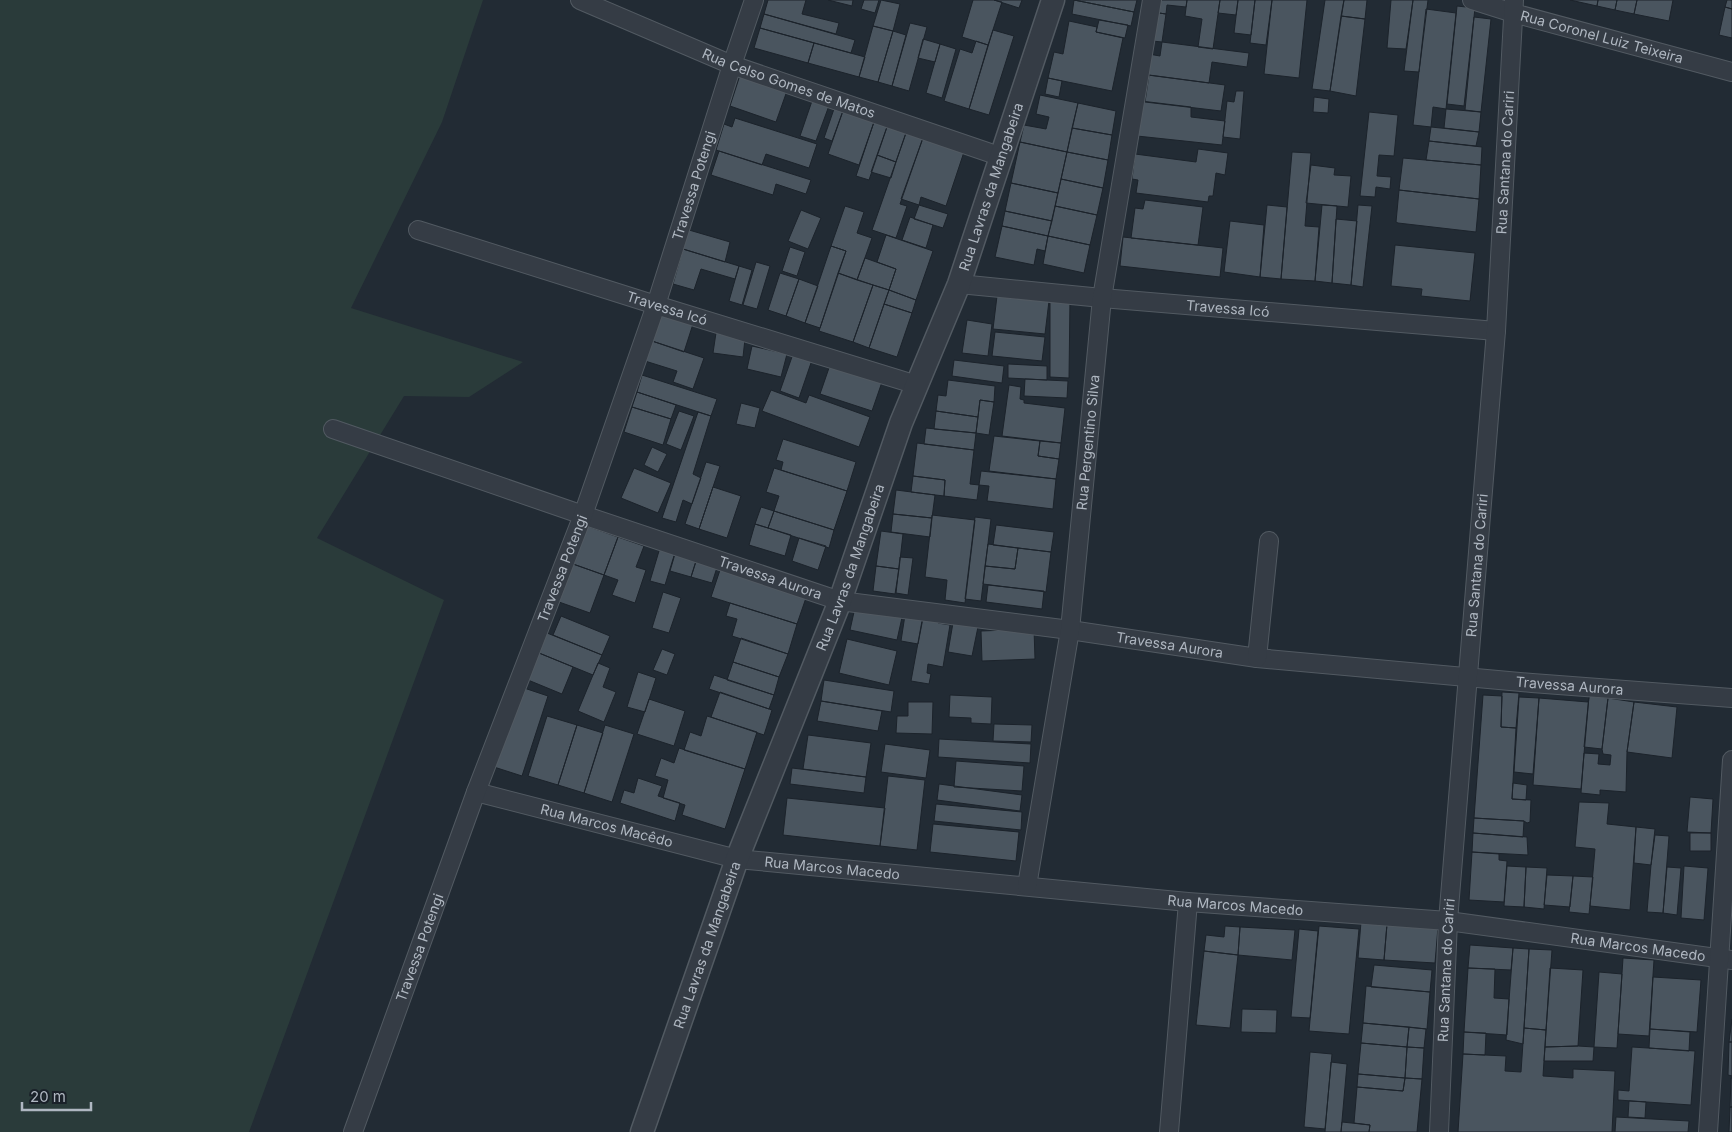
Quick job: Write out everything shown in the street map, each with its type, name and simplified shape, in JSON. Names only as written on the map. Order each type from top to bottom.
[{"type":"street","name":"Rua Celso Gomes de Matos","points":[[580,0],[732,65],[1002,157]]},
{"type":"street","name":"Travessa Potengi","points":[[354,1132],[476,792],[583,515],[656,305],[754,0]]},
{"type":"street","name":"Rua Lavras da Mangabeira","points":[[642,1132],[737,859],[840,601],[901,423],[959,284],[1053,0]]},
{"type":"street","name":"Rua Pergentino Silva","points":[[1027,886],[1070,630],[1102,298],[1152,0]]},
{"type":"street","name":"Rua Coronel Luiz Teixeira","points":[[1472,0],[1513,6],[1732,72]]},
{"type":"street","name":"Rua Santana do Cariri","points":[[1440,1132],[1448,921],[1496,331],[1513,6]]},
{"type":"street","name":"Travessa Icó","points":[[418,230],[917,385]]},
{"type":"street","name":"Travessa Icó","points":[[959,284],[1496,331]]},
{"type":"street","name":"Travessa Aurora","points":[[332,429],[840,601],[1070,630],[1256,658],[1532,683],[1732,698]]},
{"type":"street","points":[[1256,658],[1269,541]]},
{"type":"street","points":[[1708,1132],[1725,960],[1732,760]]},
{"type":"street","name":"Rua Marcos Macêdo","points":[[476,792],[737,859]]},
{"type":"street","name":"Rua Marcos Macedo","points":[[737,859],[1188,902],[1448,921],[1725,960]]},
{"type":"street","points":[[1169,1132],[1188,902]]},
{"type":"shaded area","points":[[0,0],[483,0],[442,122],[351,308],[523,362],[469,397],[404,396],[317,538],[444,600],[249,1132],[0,1132]]},
{"type":"building","points":[[768,0],[806,0],[802,14],[839,23],[836,34],[764,14]]},
{"type":"building","points":[[828,0],[853,0],[852,6]]},
{"type":"building","points":[[864,0],[879,0],[875,13],[861,9]]},
{"type":"building","points":[[881,0],[900,4],[893,31],[873,26]]},
{"type":"building","points":[[973,0],[1002,2],[988,45],[962,37]]},
{"type":"building","points":[[994,0],[1022,0],[1019,8]]},
{"type":"building","points":[[1074,0],[1137,0],[1134,12]]},
{"type":"building","points":[[1074,0],[1134,12],[1131,26],[1072,14]]},
{"type":"building","points":[[1147,0],[1187,0],[1186,7],[1167,5],[1166,14],[1145,11]]},
{"type":"building","points":[[1187,0],[1220,0],[1213,49],[1198,47],[1202,19],[1185,16]]},
{"type":"building","points":[[1220,0],[1238,0],[1236,15],[1218,13]]},
{"type":"building","points":[[1238,0],[1255,0],[1251,35],[1234,33]]},
{"type":"building","points":[[1255,0],[1272,0],[1266,45],[1250,43]]},
{"type":"building","points":[[1272,0],[1307,0],[1299,78],[1264,74]]},
{"type":"building","points":[[1325,0],[1344,0],[1330,91],[1312,89]]},
{"type":"building","points":[[1344,0],[1367,0],[1365,19],[1341,16]]},
{"type":"building","points":[[1391,0],[1413,0],[1406,49],[1387,48]]},
{"type":"building","points":[[1413,0],[1428,0],[1419,72],[1404,71]]},
{"type":"building","points":[[1570,0],[1598,0],[1597,6]]},
{"type":"building","points":[[1598,0],[1617,0],[1615,10],[1597,6]]},
{"type":"building","points":[[1617,0],[1637,0],[1634,14],[1615,10]]},
{"type":"building","points":[[1637,0],[1673,0],[1669,21],[1634,14]]},
{"type":"building","points":[[1727,0],[1732,0],[1732,9],[1725,7]]},
{"type":"building","points":[[1457,6],[1475,8],[1464,106],[1447,104]]},
{"type":"building","points":[[1725,7],[1732,9],[1732,38],[1719,35]]},
{"type":"building","points":[[1426,9],[1456,13],[1446,109],[1433,107],[1431,127],[1413,125]]},
{"type":"building","points":[[1145,11],[1166,14],[1162,42],[1142,40]]},
{"type":"building","points":[[764,14],[855,40],[851,53],[760,28]]},
{"type":"building","points":[[1341,16],[1365,19],[1356,96],[1330,91]]},
{"type":"building","points":[[1474,17],[1491,19],[1481,112],[1465,110]]},
{"type":"building","points":[[1099,20],[1128,25],[1125,38],[1096,32]]},
{"type":"building","points":[[1069,21],[1097,27],[1096,32],[1123,38],[1112,91],[1048,78],[1054,52],[1063,54]]},
{"type":"building","points":[[910,23],[927,27],[909,91],[892,86]]},
{"type":"building","points":[[873,26],[893,31],[878,82],[859,77]]},
{"type":"building","points":[[760,28],[814,43],[808,63],[754,48]]},
{"type":"building","points":[[993,30],[1014,36],[989,115],[969,109]]},
{"type":"building","points":[[893,31],[906,35],[892,86],[878,82]]},
{"type":"building","points":[[923,39],[940,44],[935,62],[918,58]]},
{"type":"building","points":[[976,41],[988,45],[969,109],[944,101],[960,49],[972,53]]},
{"type":"building","points":[[1162,42],[1249,53],[1247,67],[1212,62],[1209,83],[1140,74],[1143,53],[1160,56]]},
{"type":"building","points":[[814,43],[865,57],[859,77],[808,63]]},
{"type":"building","points":[[940,44],[956,49],[942,98],[926,93]]},
{"type":"building","points":[[741,72],[788,88],[776,122],[730,106]]},
{"type":"building","points":[[1149,75],[1225,85],[1221,111],[1145,102]]},
{"type":"building","points":[[1048,78],[1062,81],[1059,97],[1045,94]]},
{"type":"building","points":[[1236,91],[1244,91],[1240,139],[1223,137],[1227,101],[1234,102]]},
{"type":"building","points":[[1040,95],[1078,103],[1067,152],[1020,142],[1024,125],[1046,129],[1049,117],[1036,114]]},
{"type":"building","points":[[1314,97],[1329,99],[1328,113],[1313,112]]},
{"type":"building","points":[[813,98],[830,103],[816,141],[800,136]]},
{"type":"building","points":[[1141,101],[1191,107],[1191,117],[1225,121],[1222,145],[1137,136]]},
{"type":"building","points":[[1078,103],[1116,111],[1112,135],[1072,128]]},
{"type":"building","points":[[835,106],[844,108],[832,141],[824,138]]},
{"type":"building","points":[[844,108],[875,119],[859,165],[828,154]]},
{"type":"building","points":[[1446,109],[1481,112],[1479,132],[1444,128]]},
{"type":"building","points":[[1369,112],[1398,115],[1394,156],[1379,155],[1377,176],[1391,177],[1390,189],[1376,187],[1375,197],[1360,196]]},
{"type":"building","points":[[735,118],[817,144],[809,168],[766,154],[762,165],[716,150],[724,124],[732,127]]},
{"type":"building","points":[[875,119],[888,124],[869,180],[856,176]]},
{"type":"building","points":[[888,124],[907,130],[896,162],[877,155]]},
{"type":"building","points":[[1431,127],[1479,132],[1476,146],[1429,141]]},
{"type":"building","points":[[1072,128],[1112,135],[1108,160],[1067,152]]},
{"type":"building","points":[[907,130],[924,135],[900,204],[907,206],[896,238],[872,230]]},
{"type":"building","points":[[924,135],[965,149],[946,206],[921,197],[919,205],[901,199]]},
{"type":"building","points":[[1429,141],[1482,147],[1481,165],[1426,160]]},
{"type":"building","points":[[1020,142],[1067,152],[1058,193],[1011,183]]},
{"type":"building","points":[[1198,149],[1228,153],[1225,175],[1216,173],[1213,196],[1209,196],[1208,202],[1136,193],[1138,180],[1132,179],[1135,154],[1196,162]]},
{"type":"building","points":[[719,151],[811,180],[806,194],[776,184],[773,195],[711,175]]},
{"type":"building","points":[[1067,152],[1108,160],[1103,188],[1061,179]]},
{"type":"building","points":[[1292,152],[1311,153],[1305,226],[1319,227],[1315,281],[1281,279]]},
{"type":"building","points":[[877,155],[896,162],[891,178],[871,172]]},
{"type":"building","points":[[1403,158],[1481,165],[1479,199],[1399,190]]},
{"type":"building","points":[[1311,165],[1335,168],[1334,175],[1351,176],[1348,207],[1306,203]]},
{"type":"building","points":[[1061,179],[1103,188],[1097,215],[1055,206]]},
{"type":"building","points":[[1011,183],[1058,193],[1052,221],[1005,211]]},
{"type":"building","points":[[1399,190],[1479,199],[1476,232],[1396,222]]},
{"type":"building","points":[[1145,200],[1203,207],[1198,245],[1131,238],[1135,208],[1143,209]]},
{"type":"building","points":[[919,205],[948,214],[943,228],[914,219]]},
{"type":"building","points":[[1267,205],[1287,207],[1281,279],[1260,277]]},
{"type":"building","points":[[1322,205],[1337,206],[1332,283],[1315,281]]},
{"type":"building","points":[[1358,205],[1372,206],[1363,287],[1351,285]]},
{"type":"building","points":[[845,206],[864,212],[857,233],[872,238],[857,280],[838,273],[846,251],[831,246]]},
{"type":"building","points":[[1055,206],[1097,215],[1090,245],[1048,236]]},
{"type":"building","points":[[801,210],[821,218],[808,249],[788,241]]},
{"type":"building","points":[[1005,211],[1052,221],[1048,236],[1002,226]]},
{"type":"building","points":[[910,217],[933,225],[926,248],[902,240]]},
{"type":"building","points":[[1336,219],[1357,221],[1351,285],[1332,283]]},
{"type":"building","points":[[1230,221],[1264,225],[1260,277],[1224,272]]},
{"type":"building","points":[[1002,226],[1048,236],[1045,251],[1037,249],[1034,265],[995,257]]},
{"type":"building","points":[[689,230],[730,242],[725,262],[683,249]]},
{"type":"building","points":[[886,235],[933,251],[916,300],[889,290],[896,269],[877,262]]},
{"type":"building","points":[[1048,236],[1090,245],[1084,273],[1043,264]]},
{"type":"building","points":[[1123,237],[1223,248],[1220,277],[1120,266]]},
{"type":"building","points":[[1395,245],[1475,253],[1470,301],[1421,296],[1422,289],[1391,286]]},
{"type":"building","points":[[831,246],[846,251],[820,328],[805,323]]},
{"type":"building","points":[[790,247],[805,252],[797,276],[782,271]]},
{"type":"building","points":[[683,249],[739,266],[735,279],[701,269],[694,290],[673,284]]},
{"type":"building","points":[[865,258],[896,269],[889,290],[857,280]]},
{"type":"building","points":[[756,262],[770,266],[757,309],[743,305]]},
{"type":"building","points":[[739,266],[752,270],[742,305],[729,301]]},
{"type":"building","points":[[780,273],[799,279],[786,316],[768,310]]},
{"type":"building","points":[[838,273],[873,285],[853,342],[819,331]]},
{"type":"building","points":[[799,279],[818,286],[805,323],[786,316]]},
{"type":"building","points":[[873,285],[889,290],[869,348],[853,342]]},
{"type":"building","points":[[889,290],[916,300],[912,313],[884,304]]},
{"type":"building","points":[[997,296],[1049,301],[1045,334],[993,329]]},
{"type":"building","points":[[1050,299],[1070,299],[1069,378],[1050,377]]},
{"type":"building","points":[[884,304],[912,313],[897,357],[869,348]]},
{"type":"building","points":[[661,313],[693,324],[684,352],[652,341]]},
{"type":"building","points":[[967,320],[992,324],[988,356],[962,353]]},
{"type":"building","points":[[717,326],[746,330],[743,357],[713,353]]},
{"type":"building","points":[[995,332],[1045,337],[1042,361],[992,356]]},
{"type":"building","points":[[652,341],[704,358],[693,389],[673,382],[677,371],[645,361]]},
{"type":"building","points":[[752,346],[787,354],[781,377],[747,369]]},
{"type":"building","points":[[793,354],[812,360],[799,398],[780,391]]},
{"type":"building","points":[[954,360],[1004,366],[1002,383],[952,376]]},
{"type":"building","points":[[1008,364],[1047,366],[1047,380],[1008,378]]},
{"type":"building","points":[[830,365],[882,382],[872,411],[820,394]]},
{"type":"building","points":[[642,375],[717,399],[711,416],[637,392]]},
{"type":"building","points":[[1025,379],[1068,381],[1067,398],[1024,396]]},
{"type":"building","points":[[948,380],[995,386],[994,402],[980,400],[978,417],[936,411],[938,395],[946,396]]},
{"type":"building","points":[[1009,385],[1021,387],[1020,399],[1024,400],[1024,403],[1065,408],[1061,443],[1002,436]]},
{"type":"building","points":[[771,390],[806,403],[809,395],[870,417],[859,447],[762,411]]},
{"type":"building","points":[[637,392],[676,405],[671,419],[632,407]]},
{"type":"building","points":[[980,400],[994,402],[989,435],[976,433]]},
{"type":"building","points":[[741,403],[760,408],[755,428],[736,424]]},
{"type":"building","points":[[632,407],[671,419],[663,445],[624,432]]},
{"type":"building","points":[[679,411],[694,416],[681,450],[666,444]]},
{"type":"building","points":[[936,411],[978,417],[976,433],[934,429]]},
{"type":"building","points":[[698,412],[711,416],[693,474],[701,478],[692,504],[683,500],[676,522],[662,518]]},
{"type":"building","points":[[926,428],[976,433],[974,450],[924,444]]},
{"type":"building","points":[[994,436],[1040,441],[1038,456],[1059,459],[1056,479],[989,471]]},
{"type":"building","points":[[783,439],[856,462],[847,491],[781,470],[783,462],[776,460]]},
{"type":"building","points":[[1040,441],[1061,443],[1059,459],[1038,456]]},
{"type":"building","points":[[917,443],[974,450],[970,484],[979,485],[977,500],[944,496],[945,480],[913,476]]},
{"type":"building","points":[[652,447],[667,454],[658,472],[644,465]]},
{"type":"building","points":[[706,462],[720,466],[699,529],[685,524]]},
{"type":"building","points":[[634,468],[671,483],[658,513],[621,498]]},
{"type":"building","points":[[774,468],[847,491],[834,530],[774,511],[779,496],[766,492]]},
{"type":"building","points":[[981,471],[1056,479],[1053,509],[987,501],[989,486],[979,485]]},
{"type":"building","points":[[913,476],[945,480],[944,496],[911,492]]},
{"type":"building","points":[[713,487],[741,496],[727,538],[699,529]]},
{"type":"building","points":[[896,490],[935,495],[932,518],[893,514]]},
{"type":"building","points":[[761,507],[774,511],[768,528],[755,524]]},
{"type":"building","points":[[774,511],[834,530],[829,548],[768,528]]},
{"type":"building","points":[[893,514],[932,518],[930,537],[891,532]]},
{"type":"building","points":[[932,515],[975,520],[965,603],[945,600],[947,580],[925,577]]},
{"type":"building","points":[[975,517],[991,519],[981,601],[965,599]]},
{"type":"building","points":[[755,524],[791,535],[785,556],[749,545]]},
{"type":"building","points":[[996,525],[1054,532],[1051,552],[993,545]]},
{"type":"building","points":[[587,526],[618,537],[604,575],[573,564]]},
{"type":"building","points":[[881,531],[903,534],[899,569],[876,566]]},
{"type":"building","points":[[618,537],[644,546],[636,567],[646,570],[635,603],[612,595],[618,580],[604,575]]},
{"type":"building","points":[[799,538],[826,546],[818,570],[792,561]]},
{"type":"building","points":[[662,541],[677,546],[665,585],[650,581]]},
{"type":"building","points":[[988,544],[1018,548],[1015,569],[985,566]]},
{"type":"building","points":[[1018,548],[1051,552],[1046,592],[983,584],[985,566],[1015,569]]},
{"type":"building","points":[[700,549],[721,555],[712,583],[691,577]]},
{"type":"building","points":[[675,554],[696,561],[691,577],[670,571]]},
{"type":"building","points":[[900,557],[913,558],[908,595],[896,593]]},
{"type":"building","points":[[573,564],[604,575],[590,613],[559,602]]},
{"type":"building","points":[[722,564],[808,592],[797,624],[711,597]]},
{"type":"building","points":[[876,566],[899,569],[895,594],[873,591]]},
{"type":"building","points":[[988,585],[1044,591],[1042,609],[986,602]]},
{"type":"building","points":[[663,592],[681,598],[669,633],[652,628]]},
{"type":"building","points":[[730,603],[797,624],[788,654],[732,636],[737,619],[726,616]]},
{"type":"building","points":[[856,603],[903,613],[897,640],[850,630]]},
{"type":"building","points":[[924,610],[940,613],[938,623],[950,625],[943,667],[928,664],[927,673],[931,674],[929,684],[911,681]]},
{"type":"building","points":[[905,615],[923,618],[918,644],[901,641]]},
{"type":"building","points":[[561,616],[610,636],[602,655],[553,635]]},
{"type":"building","points":[[954,617],[979,622],[972,656],[948,652]]},
{"type":"building","points":[[1034,629],[1035,659],[982,661],[981,631]]},
{"type":"building","points":[[547,633],[602,655],[593,675],[539,653]]},
{"type":"building","points":[[741,638],[788,654],[779,677],[733,662]]},
{"type":"building","points":[[847,639],[897,651],[889,685],[839,673]]},
{"type":"building","points":[[662,649],[675,654],[667,675],[653,670]]},
{"type":"building","points":[[539,653],[573,667],[562,694],[528,680]]},
{"type":"building","points":[[733,662],[779,677],[774,695],[727,680]]},
{"type":"building","points":[[598,663],[610,668],[603,687],[616,692],[604,722],[578,711]]},
{"type":"building","points":[[638,672],[656,678],[645,712],[627,707]]},
{"type":"building","points":[[714,675],[774,695],[769,709],[709,689]]},
{"type":"building","points":[[824,680],[894,691],[891,712],[821,701]]},
{"type":"building","points":[[521,687],[548,696],[522,776],[494,767]]},
{"type":"building","points":[[720,692],[772,710],[764,735],[711,717]]},
{"type":"building","points":[[1502,692],[1519,693],[1516,728],[1501,727]]},
{"type":"building","points":[[950,695],[992,697],[991,724],[971,723],[971,718],[949,717]]},
{"type":"building","points":[[1483,695],[1502,696],[1501,727],[1516,728],[1512,799],[1531,800],[1530,822],[1474,818]]},
{"type":"building","points":[[1589,696],[1581,789],[1533,785],[1539,698],[1588,702]]},
{"type":"building","points":[[1589,696],[1608,698],[1602,749],[1584,747]]},
{"type":"building","points":[[1519,697],[1539,698],[1533,774],[1514,772]]},
{"type":"building","points":[[1608,698],[1634,702],[1627,752],[1626,792],[1600,790],[1600,795],[1581,793],[1584,753],[1599,754],[1598,764],[1610,765],[1611,755],[1603,754],[1602,749]]},
{"type":"building","points":[[649,699],[685,711],[674,746],[637,734]]},
{"type":"building","points":[[821,701],[882,711],[878,731],[817,721]]},
{"type":"building","points":[[908,702],[933,702],[932,734],[896,733],[897,716],[908,716]]},
{"type":"building","points":[[1634,702],[1677,707],[1672,758],[1627,752]]},
{"type":"building","points":[[547,716],[577,725],[558,785],[528,776]]},
{"type":"building","points":[[707,716],[757,732],[745,769],[684,750],[690,732],[701,736]]},
{"type":"building","points":[[994,724],[1032,725],[1031,742],[993,741]]},
{"type":"building","points":[[577,725],[603,733],[584,793],[558,785]]},
{"type":"building","points":[[605,725],[634,734],[612,802],[584,793]]},
{"type":"building","points":[[808,735],[871,743],[866,777],[803,769]]},
{"type":"building","points":[[939,739],[1031,744],[1030,763],[938,757]]},
{"type":"building","points":[[885,744],[930,750],[926,778],[881,772]]},
{"type":"building","points":[[679,748],[745,769],[725,829],[682,815],[685,805],[663,798],[668,780],[655,776],[661,758],[674,763]]},
{"type":"building","points":[[956,761],[1024,766],[1022,791],[954,787]]},
{"type":"building","points":[[792,768],[866,777],[864,793],[790,784]]},
{"type":"building","points":[[888,776],[925,780],[917,850],[880,846]]},
{"type":"building","points":[[638,778],[662,786],[658,796],[680,803],[675,821],[620,803],[624,790],[634,793]]},
{"type":"building","points":[[1513,783],[1527,785],[1526,800],[1512,799]]},
{"type":"building","points":[[939,784],[1022,795],[1020,811],[937,800]]},
{"type":"building","points":[[1690,797],[1713,799],[1711,833],[1687,832]]},
{"type":"building","points":[[787,798],[885,808],[880,846],[783,835]]},
{"type":"building","points":[[1579,802],[1609,803],[1607,824],[1636,827],[1630,910],[1590,906],[1595,849],[1575,847]]},
{"type":"building","points":[[936,804],[1022,812],[1021,830],[934,821]]},
{"type":"building","points":[[1474,818],[1524,821],[1523,837],[1473,833]]},
{"type":"building","points":[[933,824],[1019,832],[1016,861],[930,852]]},
{"type":"building","points":[[1636,827],[1655,829],[1651,865],[1634,863]]},
{"type":"building","points":[[1473,833],[1527,837],[1528,855],[1472,852]]},
{"type":"building","points":[[1690,833],[1711,833],[1711,851],[1690,851]]},
{"type":"building","points":[[1655,835],[1669,836],[1663,913],[1647,912]]},
{"type":"building","points":[[1472,852],[1499,854],[1499,860],[1507,861],[1504,902],[1469,900]]},
{"type":"building","points":[[1507,866],[1526,867],[1524,907],[1504,906]]},
{"type":"building","points":[[1684,866],[1708,868],[1704,920],[1681,918]]},
{"type":"building","points":[[1526,867],[1547,868],[1544,909],[1524,907]]},
{"type":"building","points":[[1667,867],[1681,868],[1677,915],[1663,913]]},
{"type":"building","points":[[1547,875],[1573,876],[1570,907],[1544,905]]},
{"type":"building","points":[[1573,876],[1593,877],[1589,914],[1569,912]]},
{"type":"building","points":[[1361,922],[1387,924],[1384,960],[1358,958]]},
{"type":"building","points":[[1387,924],[1438,927],[1435,963],[1384,960]]},
{"type":"building","points":[[1225,926],[1240,927],[1238,955],[1204,951],[1206,935],[1224,937]]},
{"type":"building","points":[[1319,926],[1359,929],[1349,1034],[1309,1031]]},
{"type":"building","points":[[1240,927],[1295,930],[1292,960],[1238,955]]},
{"type":"building","points":[[1299,929],[1318,931],[1310,1018],[1291,1017]]},
{"type":"building","points":[[1470,945],[1513,948],[1511,970],[1468,968]]},
{"type":"building","points":[[1513,948],[1529,949],[1523,1044],[1506,1040]]},
{"type":"building","points":[[1529,949],[1552,950],[1546,1030],[1524,1028]]},
{"type":"building","points":[[1204,951],[1238,955],[1230,1028],[1196,1025]]},
{"type":"building","points":[[1623,958],[1654,960],[1649,1036],[1618,1034]]},
{"type":"building","points":[[1374,965],[1432,970],[1430,992],[1371,987]]},
{"type":"building","points":[[1468,968],[1495,969],[1494,998],[1509,999],[1507,1035],[1464,1032]]},
{"type":"building","points":[[1550,968],[1583,970],[1578,1046],[1545,1047]]},
{"type":"building","points":[[1599,972],[1622,974],[1617,1048],[1594,1047]]},
{"type":"building","points":[[1653,977],[1701,980],[1697,1032],[1650,1029]]},
{"type":"building","points":[[1366,986],[1430,992],[1427,1029],[1363,1023]]},
{"type":"building","points":[[1242,1009],[1277,1010],[1276,1033],[1241,1032]]},
{"type":"building","points":[[1732,1019],[1732,1042],[1729,1042]]},
{"type":"building","points":[[1363,1023],[1409,1027],[1407,1047],[1361,1043]]},
{"type":"building","points":[[1409,1027],[1426,1029],[1424,1048],[1407,1047]]},
{"type":"building","points":[[1524,1028],[1546,1030],[1543,1076],[1573,1078],[1573,1069],[1615,1071],[1612,1132],[1458,1132],[1463,1054],[1506,1056],[1505,1071],[1521,1072]]},
{"type":"building","points":[[1650,1029],[1690,1032],[1689,1051],[1649,1048]]},
{"type":"building","points":[[1464,1032],[1486,1033],[1485,1055],[1463,1054]]},
{"type":"building","points":[[1729,1042],[1732,1042],[1732,1076],[1728,1075]]},
{"type":"building","points":[[1361,1043],[1407,1047],[1405,1078],[1358,1074]]},
{"type":"building","points":[[1407,1047],[1424,1048],[1422,1079],[1405,1078]]},
{"type":"building","points":[[1545,1047],[1594,1047],[1593,1061],[1544,1061]]},
{"type":"building","points":[[1632,1047],[1695,1051],[1691,1105],[1618,1100],[1618,1090],[1629,1091]]},
{"type":"building","points":[[1310,1052],[1332,1054],[1325,1129],[1304,1127]]},
{"type":"building","points":[[1331,1062],[1347,1064],[1341,1132],[1325,1132]]},
{"type":"building","points":[[1358,1074],[1405,1078],[1403,1091],[1357,1087]]},
{"type":"building","points":[[1405,1078],[1422,1079],[1417,1132],[1369,1132],[1370,1125],[1354,1123],[1357,1087],[1403,1091]]},
{"type":"building","points":[[1731,1078],[1732,1107],[1730,1107]]},
{"type":"building","points":[[1629,1101],[1646,1102],[1645,1118],[1628,1117]]},
{"type":"building","points":[[1730,1107],[1732,1107],[1732,1132],[1729,1132]]},
{"type":"building","points":[[1616,1117],[1689,1121],[1688,1132],[1615,1132]]},
{"type":"building","points":[[1342,1122],[1370,1125],[1369,1132],[1341,1132]]}]
